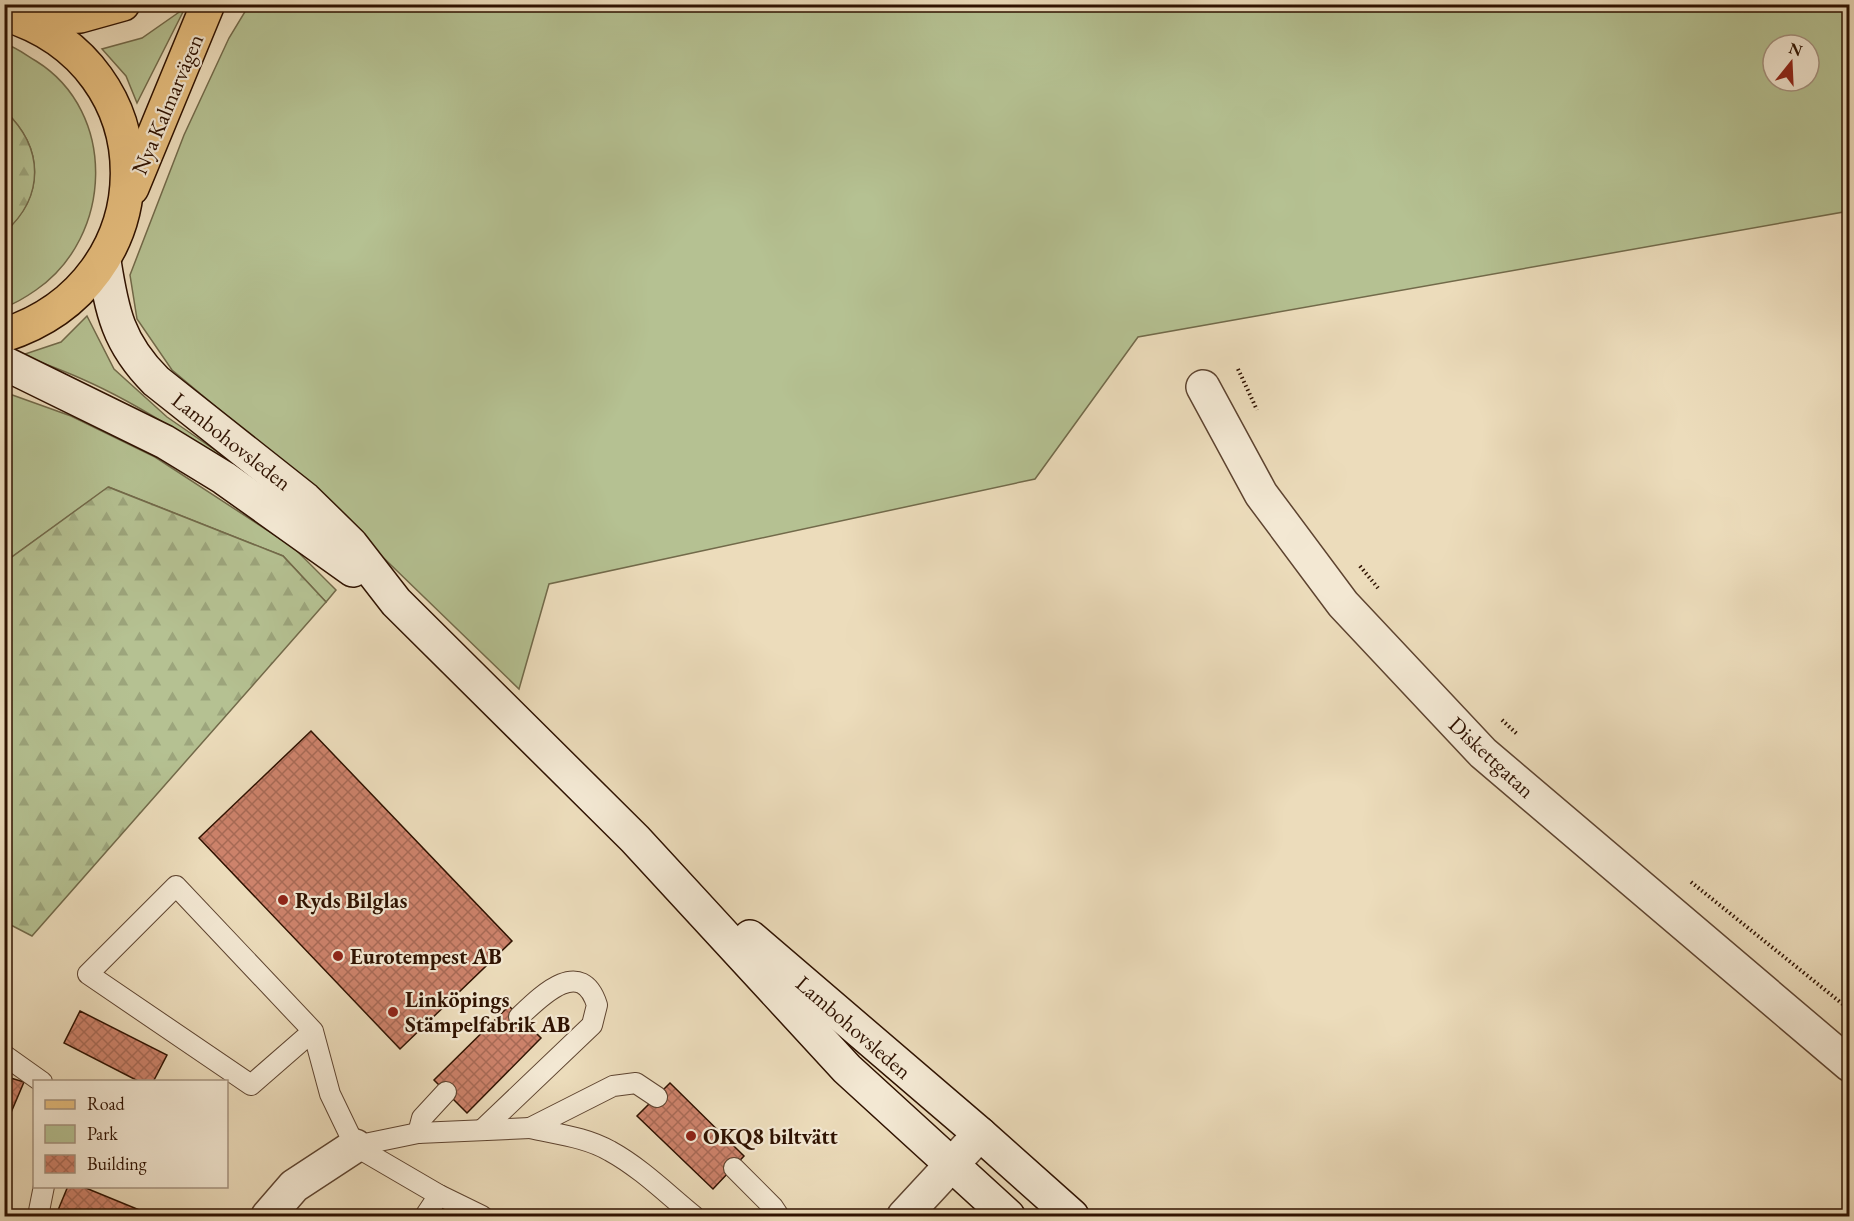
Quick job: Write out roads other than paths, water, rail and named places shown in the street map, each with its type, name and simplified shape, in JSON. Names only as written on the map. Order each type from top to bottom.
[{"type":"main road","points":[[14,17],[80,16],[123,4]]},
{"type":"main road","name":"Nya Kalmarvägen","points":[[126,203],[208,4]]},
{"type":"main road","points":[[4,335],[41,321],[60,309],[76,295],[104,261],[121,224],[128,181],[124,136],[107,94],[80,57],[63,42],[14,17]]},
{"type":"main road","name":"Lambohovsleden","points":[[104,261],[116,321],[124,342],[137,362],[156,381],[305,499],[351,544],[396,602],[635,839],[847,1069],[1008,1216]]},
{"type":"main road","name":"Lambohovsleden","points":[[4,363],[165,442],[224,478],[396,602]]},
{"type":"main road","name":"Diskettgatan","points":[[1203,387],[1261,494],[1343,604],[1483,753],[1850,1065]]},
{"type":"main road","name":"Lambohovsleden","points":[[635,839],[980,1134],[1072,1216]]},
{"type":"main road","points":[[904,1216],[980,1134]]},
{"type":"main road","points":[[268,1216],[294,1186],[355,1146]]},
{"type":"lane","points":[[313,1031],[251,1085],[88,974],[176,886],[313,1031],[330,1094],[355,1146],[439,1195],[482,1216]]},
{"type":"lane","points":[[483,1129],[586,1031],[592,1024],[597,1005],[587,989],[579,983],[568,982],[557,984],[519,1017]]},
{"type":"lane","points":[[4,1055],[39,1080]]},
{"type":"lane","points":[[530,1128],[613,1086],[636,1083],[657,1097]]},
{"type":"lane","points":[[418,1133],[422,1118],[446,1092]]},
{"type":"lane","points":[[355,1146],[418,1133],[483,1129],[530,1128],[579,1138],[609,1150],[638,1169],[694,1216]]},
{"type":"lane","points":[[734,1168],[779,1216]]},
{"type":"lane","points":[[38,1216],[44,1188]]},
{"type":"lane","points":[[426,1216],[439,1195]]},
{"type":"place","name":"Ryds Bilglas","points":[[283,900]]},
{"type":"place","name":"Eurotempest AB","points":[[338,956]]},
{"type":"place","name":"Linköpings Stämpelfabrik AB","points":[[393,1012]]},
{"type":"place","name":"OKQ8 biltvätt","points":[[691,1136]]}]
